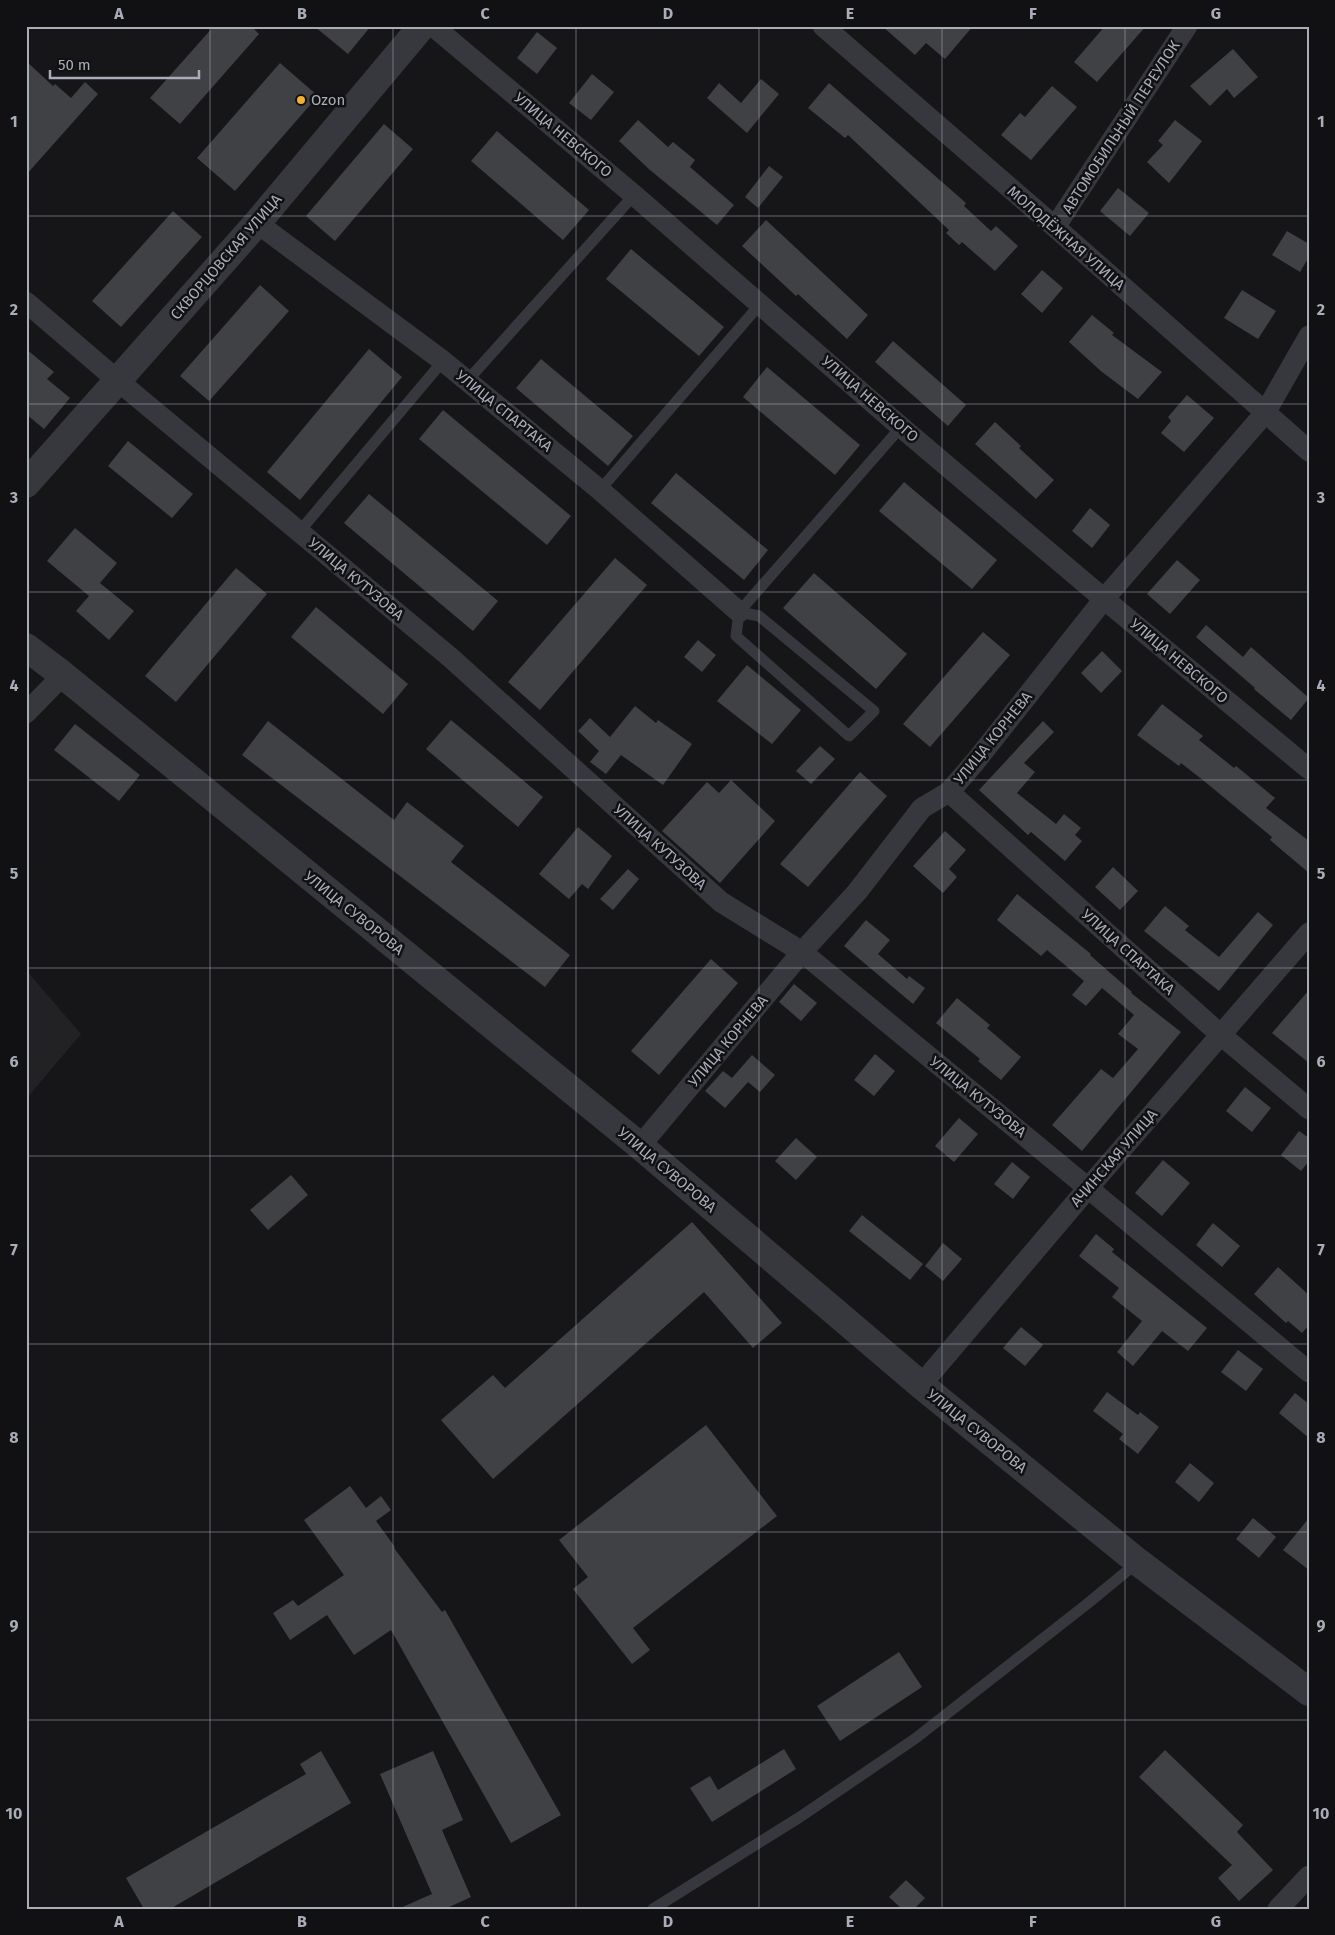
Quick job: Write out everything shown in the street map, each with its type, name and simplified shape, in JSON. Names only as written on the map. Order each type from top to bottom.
[{"type":"street","name":"СКВОРЦОВСКАЯ УЛИЦА","points":[[26,484],[257,223],[422,26]]},
{"type":"street","name":"УЛИЦА НЕВСКОГО","points":[[433,26],[634,194],[1104,599],[1309,769]]},
{"type":"street","name":"МОЛОДЁЖНАЯ УЛИЦА","points":[[823,26],[1309,451]]},
{"type":"street","name":"АВТОМОБИЛЬНЫЙ ПЕРЕУЛОК","points":[[1055,227],[1187,26]]},
{"type":"street","name":"УЛИЦА СПАРТАКА","points":[[257,223],[443,361],[600,490],[739,612]]},
{"type":"street","name":"УЛИЦА КУТУЗОВА","points":[[26,302],[451,658],[721,902],[802,952],[1309,1372]]},
{"type":"street","name":"УЛИЦА КОРНЕВА","points":[[640,1146],[802,952],[857,892],[922,808],[949,792],[975,762],[1104,599],[1264,412],[1309,336]]},
{"type":"street","name":"УЛИЦА СУВОРОВА","points":[[26,647],[63,675],[640,1146],[921,1385],[1138,1562],[1309,1692]]},
{"type":"street","points":[[26,713],[63,675]]},
{"type":"street","name":"УЛИЦА СПАРТАКА","points":[[949,792],[1221,1035],[1309,1109]]},
{"type":"street","name":"АЧИНСКАЯ УЛИЦА","points":[[921,1385],[1088,1188],[1309,933]]},
{"type":"street","points":[[1278,1909],[1309,1876]]},
{"type":"lane","points":[[467,381],[634,194]]},
{"type":"lane","points":[[600,490],[761,303]]},
{"type":"lane","points":[[299,532],[443,361]]},
{"type":"lane","points":[[739,612],[759,616],[874,711],[849,736],[736,636],[739,612],[901,426]]},
{"type":"lane","points":[[653,1909],[800,1817],[916,1738],[1138,1562]]},
{"type":"shaded area","points":[[26,970],[81,1034],[26,1099]]},
{"type":"building","points":[[214,26],[251,26],[259,34],[180,124],[150,98]]},
{"type":"building","points":[[314,26],[371,26],[348,54]]},
{"type":"building","points":[[882,26],[973,26],[945,59],[926,43],[915,55]]},
{"type":"building","points":[[1105,26],[1146,26],[1097,82],[1074,62]]},
{"type":"building","points":[[537,32],[557,48],[537,74],[517,58]]},
{"type":"building","points":[[1233,49],[1258,77],[1234,98],[1227,89],[1210,106],[1190,86]]},
{"type":"building","points":[[26,61],[53,86],[55,84],[71,98],[85,82],[98,94],[26,175]]},
{"type":"building","points":[[280,63],[318,96],[235,191],[197,158]]},
{"type":"building","points":[[592,74],[614,92],[591,120],[569,103]]},
{"type":"building","points":[[761,79],[779,94],[747,133],[707,98],[719,83],[741,103]]},
{"type":"building","points":[[829,83],[966,203],[964,206],[991,231],[996,226],[1018,246],[995,271],[962,242],[959,245],[946,233],[949,230],[848,135],[845,138],[808,108]]},
{"type":"building","points":[[1052,86],[1077,107],[1031,160],[1001,135],[1020,113],[1025,117]]},
{"type":"building","points":[[638,120],[668,147],[673,142],[695,160],[690,167],[734,205],[717,225],[650,170],[619,141]]},
{"type":"building","points":[[1175,120],[1202,141],[1169,183],[1147,162],[1163,145],[1158,141]]},
{"type":"building","points":[[384,124],[413,149],[335,241],[306,216]]},
{"type":"building","points":[[497,131],[589,210],[563,240],[471,161]]},
{"type":"building","points":[[769,166],[783,177],[758,208],[745,197]]},
{"type":"building","points":[[1118,188],[1149,213],[1130,236],[1100,211]]},
{"type":"building","points":[[173,211],[202,237],[121,327],[92,301]]},
{"type":"building","points":[[766,220],[868,315],[847,339],[798,294],[796,296],[742,246]]},
{"type":"building","points":[[1287,231],[1309,244],[1309,257],[1300,272],[1272,255]]},
{"type":"building","points":[[631,249],[724,327],[699,356],[606,279]]},
{"type":"building","points":[[1042,270],[1063,288],[1042,313],[1021,294]]},
{"type":"building","points":[[260,285],[289,311],[209,401],[180,376]]},
{"type":"building","points":[[1242,290],[1276,311],[1258,339],[1224,318]]},
{"type":"building","points":[[1092,315],[1114,333],[1112,335],[1162,372],[1138,399],[1102,372],[1069,342]]},
{"type":"building","points":[[893,341],[966,405],[948,426],[875,362]]},
{"type":"building","points":[[26,349],[54,372],[47,379],[70,398],[44,429],[26,414]]},
{"type":"building","points":[[369,349],[402,377],[300,500],[267,472]]},
{"type":"building","points":[[541,359],[633,436],[608,466],[516,388]]},
{"type":"building","points":[[767,367],[860,445],[835,475],[743,397]]},
{"type":"building","points":[[1187,395],[1214,418],[1184,452],[1161,433],[1171,421],[1168,417]]},
{"type":"building","points":[[443,410],[571,516],[547,545],[419,439]]},
{"type":"building","points":[[995,422],[1021,446],[1019,448],[1054,480],[1036,499],[975,444]]},
{"type":"building","points":[[128,441],[193,494],[172,518],[108,466]]},
{"type":"building","points":[[676,473],[768,550],[744,580],[651,503]]},
{"type":"building","points":[[904,482],[997,560],[972,589],[879,511]]},
{"type":"building","points":[[369,494],[498,601],[473,631],[344,523]]},
{"type":"building","points":[[1090,508],[1110,525],[1092,548],[1072,531]]},
{"type":"building","points":[[75,528],[117,563],[100,583],[134,611],[109,640],[76,611],[89,596],[47,561]]},
{"type":"building","points":[[615,558],[647,585],[540,710],[508,682]]},
{"type":"building","points":[[1177,560],[1200,580],[1170,614],[1147,594]]},
{"type":"building","points":[[236,568],[267,594],[176,702],[145,676]]},
{"type":"building","points":[[814,573],[907,654],[876,689],[783,608]]},
{"type":"building","points":[[316,607],[408,684],[383,714],[291,637]]},
{"type":"building","points":[[1206,625],[1243,657],[1251,647],[1309,698],[1291,720],[1196,637]]},
{"type":"building","points":[[983,632],[1010,655],[930,747],[903,724]]},
{"type":"building","points":[[698,640],[716,655],[702,672],[684,657]]},
{"type":"building","points":[[1102,651],[1122,671],[1101,693],[1081,673]]},
{"type":"building","points":[[747,665],[801,710],[772,744],[717,701]]},
{"type":"building","points":[[1162,704],[1203,736],[1199,740],[1234,768],[1236,766],[1275,798],[1266,808],[1309,841],[1309,873],[1270,840],[1272,837],[1204,781],[1181,763],[1179,766],[1137,735]]},
{"type":"building","points":[[635,706],[656,723],[658,720],[692,744],[663,785],[621,755],[606,774],[590,762],[599,751],[578,731],[590,718],[610,737]]},
{"type":"building","points":[[451,720],[543,797],[518,827],[426,749]]},
{"type":"building","points":[[268,721],[394,820],[407,802],[464,846],[451,862],[570,955],[545,987],[242,755]]},
{"type":"building","points":[[1043,721],[1054,732],[1024,763],[1035,772],[1017,793],[1056,824],[1064,814],[1081,828],[1075,835],[1082,841],[1065,861],[1031,832],[1028,835],[979,790]]},
{"type":"building","points":[[75,724],[140,775],[119,801],[54,750]]},
{"type":"building","points":[[820,746],[835,759],[811,784],[796,771]]},
{"type":"building","points":[[860,772],[887,796],[808,887],[780,864]]},
{"type":"building","points":[[731,780],[775,821],[720,883],[662,831],[707,782],[719,793]]},
{"type":"building","points":[[578,827],[612,856],[588,889],[582,884],[569,899],[539,874]]},
{"type":"building","points":[[945,831],[966,850],[949,869],[957,877],[943,893],[913,866]]},
{"type":"building","points":[[1113,867],[1138,891],[1120,910],[1095,887]]},
{"type":"building","points":[[628,869],[639,879],[613,910],[600,899]]},
{"type":"building","points":[[1017,894],[1091,954],[1131,993],[1181,1032],[1082,1151],[1052,1125],[1101,1069],[1113,1078],[1138,1049],[1118,1034],[1134,1015],[1102,988],[1086,1006],[1072,995],[1084,981],[1047,950],[1041,956],[997,920]]},
{"type":"building","points":[[1165,906],[1189,926],[1185,930],[1219,957],[1258,912],[1273,925],[1219,991],[1144,931]]},
{"type":"building","points":[[866,920],[890,940],[878,954],[907,979],[909,976],[925,988],[913,1004],[844,946]]},
{"type":"building","points":[[711,959],[738,983],[659,1075],[631,1051]]},
{"type":"building","points":[[794,984],[817,1003],[801,1021],[779,1002]]},
{"type":"building","points":[[1309,990],[1309,1063],[1272,1033]]},
{"type":"building","points":[[957,998],[990,1025],[987,1028],[1021,1057],[1001,1080],[978,1061],[980,1059],[936,1023]]},
{"type":"building","points":[[875,1054],[895,1071],[874,1096],[854,1080]]},
{"type":"building","points":[[752,1055],[775,1075],[760,1092],[748,1082],[725,1108],[705,1091],[723,1071],[732,1078]]},
{"type":"building","points":[[1245,1087],[1271,1108],[1252,1132],[1226,1111]]},
{"type":"building","points":[[959,1118],[978,1134],[954,1162],[935,1146]]},
{"type":"building","points":[[1299,1131],[1309,1138],[1309,1161],[1301,1171],[1281,1155]]},
{"type":"building","points":[[796,1138],[817,1157],[796,1180],[775,1161]]},
{"type":"building","points":[[1163,1160],[1190,1183],[1162,1216],[1135,1193]]},
{"type":"building","points":[[1012,1162],[1030,1177],[1013,1199],[994,1184]]},
{"type":"building","points":[[291,1175],[308,1195],[268,1230],[250,1210]]},
{"type":"building","points":[[862,1215],[923,1264],[910,1280],[849,1231]]},
{"type":"building","points":[[692,1222],[782,1323],[753,1348],[704,1292],[493,1479],[441,1420],[493,1375],[505,1388]]},
{"type":"building","points":[[1213,1223],[1240,1246],[1222,1267],[1196,1245]]},
{"type":"building","points":[[1096,1234],[1114,1249],[1112,1252],[1207,1328],[1188,1351],[1162,1331],[1133,1366],[1117,1352],[1142,1321],[1112,1297],[1119,1288],[1079,1256]]},
{"type":"building","points":[[943,1243],[962,1259],[943,1281],[925,1266]]},
{"type":"building","points":[[1278,1267],[1309,1295],[1309,1325],[1302,1333],[1288,1321],[1286,1323],[1254,1294]]},
{"type":"building","points":[[1021,1327],[1043,1345],[1025,1366],[1003,1348]]},
{"type":"building","points":[[1238,1350],[1263,1369],[1246,1391],[1221,1372]]},
{"type":"building","points":[[1107,1392],[1138,1415],[1140,1412],[1159,1427],[1138,1454],[1119,1439],[1123,1434],[1093,1411]]},
{"type":"building","points":[[1295,1393],[1309,1404],[1309,1438],[1279,1413]]},
{"type":"building","points":[[706,1425],[777,1516],[633,1628],[650,1650],[632,1664],[573,1589],[588,1577],[559,1540]]},
{"type":"building","points":[[1190,1463],[1214,1483],[1199,1502],[1175,1482]]},
{"type":"building","points":[[350,1486],[366,1508],[381,1496],[391,1510],[376,1521],[442,1612],[445,1610],[561,1815],[511,1843],[391,1630],[354,1655],[327,1615],[290,1640],[273,1613],[293,1600],[298,1606],[344,1575],[304,1520]]},
{"type":"building","points":[[1253,1518],[1276,1537],[1259,1558],[1236,1539]]},
{"type":"building","points":[[1309,1518],[1309,1570],[1283,1550]]},
{"type":"building","points":[[899,1652],[922,1687],[840,1741],[817,1706]]},
{"type":"building","points":[[784,1749],[796,1769],[712,1822],[690,1788],[710,1776],[718,1790]]},
{"type":"building","points":[[1165,1750],[1243,1825],[1237,1832],[1273,1870],[1239,1901],[1218,1878],[1232,1865],[1139,1777]]},
{"type":"building","points":[[321,1751],[351,1803],[170,1909],[144,1909],[126,1878],[306,1774],[300,1764]]},
{"type":"building","points":[[433,1751],[463,1820],[442,1830],[471,1897],[445,1909],[398,1909],[432,1894],[380,1774]]},
{"type":"building","points":[[906,1880],[925,1898],[914,1909],[902,1909],[889,1897]]},
{"type":"place","name":"Ozon","points":[[301,100]]}]
